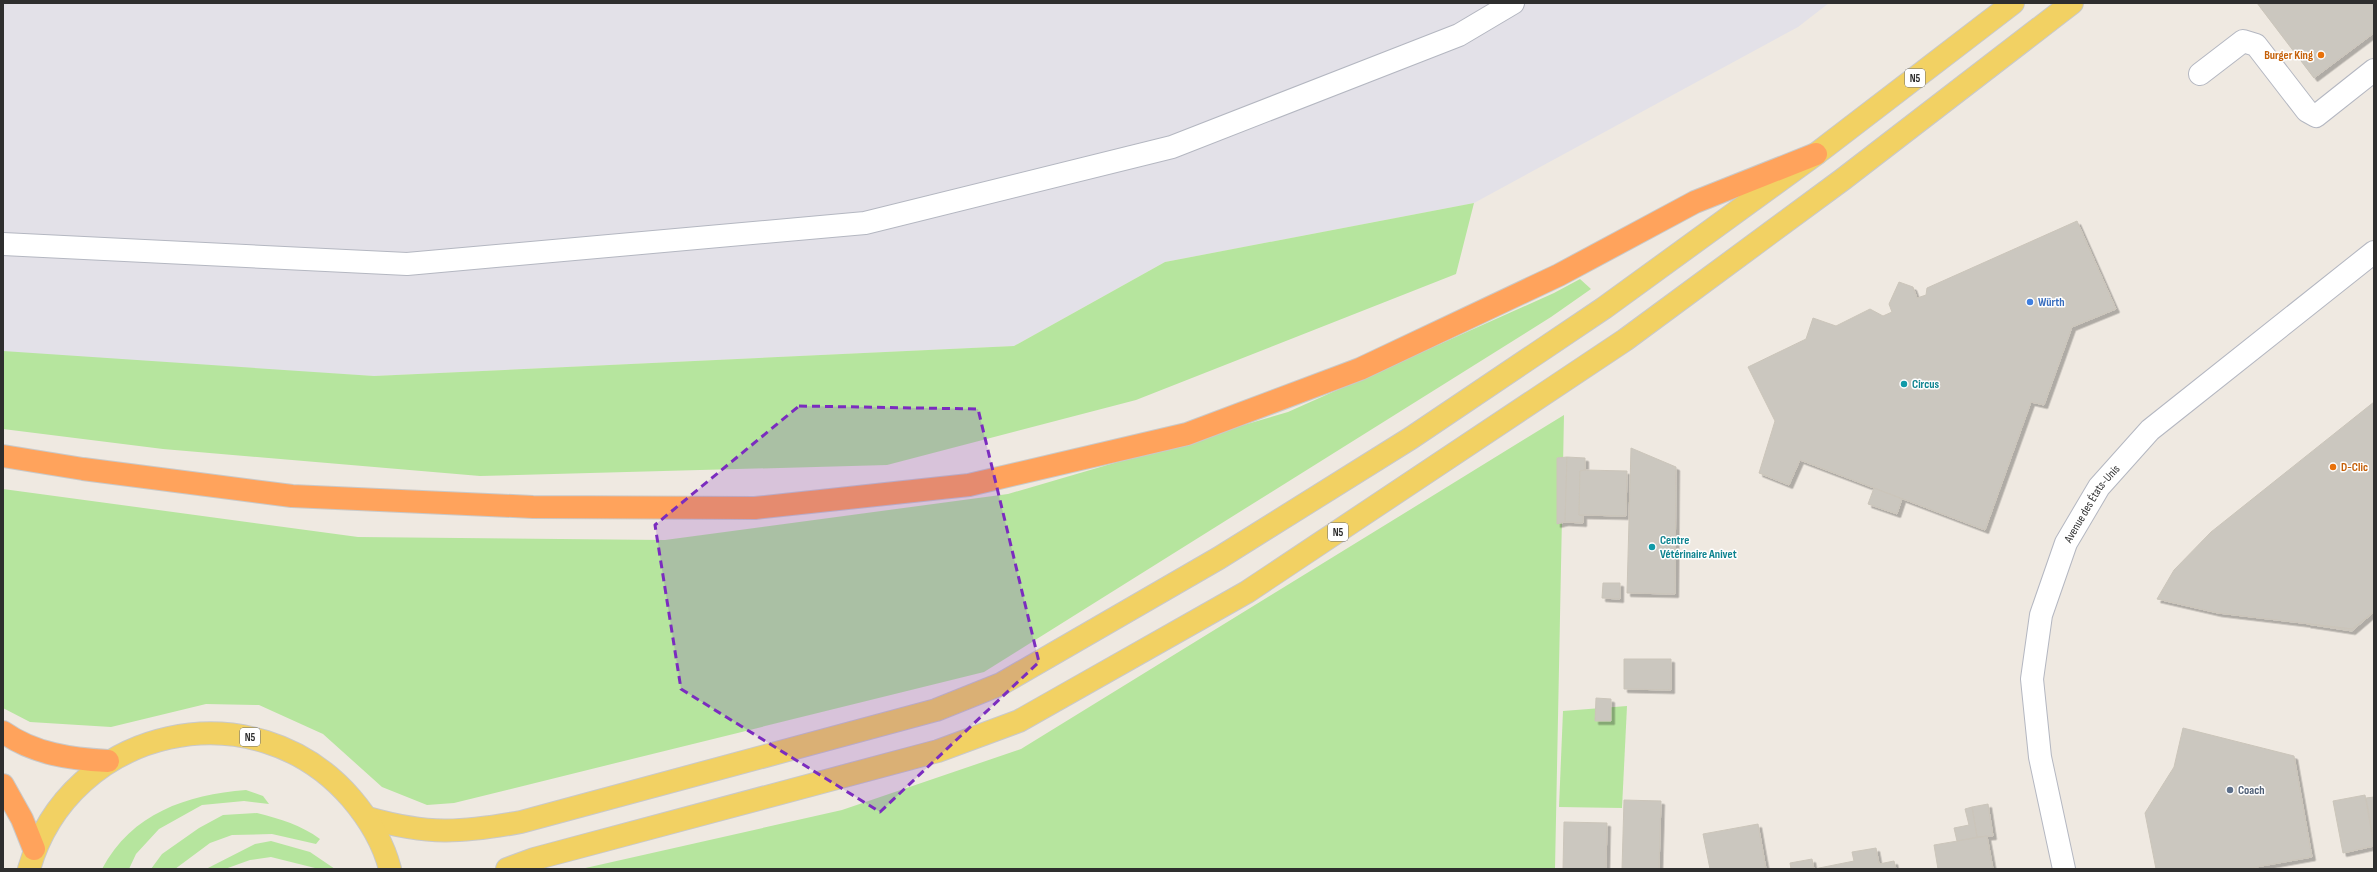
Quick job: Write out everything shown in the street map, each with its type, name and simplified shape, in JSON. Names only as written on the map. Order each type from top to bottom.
[{"type":"highway","points":[[3,456],[83,469],[292,496],[533,507],[755,508],[970,485],[1187,434],[1360,369],[1559,275],[1695,202],[1816,154]]},
{"type":"highway","points":[[3,732],[38,751],[73,759],[108,761]]},
{"type":"highway","points":[[3,785],[22,819],[32,859]]},
{"type":"main road","name":"N5","points":[[368,818],[403,828],[442,832],[481,829],[522,822],[936,710],[1001,684],[1219,558],[1411,438],[1604,308],[1816,154],[2013,3]]},
{"type":"main road","name":"N5","points":[[507,869],[534,858],[938,751],[1019,721],[1247,592],[1626,340],[1842,180],[2072,3]]},
{"type":"main road","name":"N5","points":[[32,859],[53,815],[78,785],[108,761],[153,740],[201,732],[250,736],[296,753],[336,781],[368,818],[387,855],[390,869]]},
{"type":"street","points":[[3,244],[407,264],[865,223],[1172,147],[1459,35],[1513,3]]},
{"type":"street","points":[[2200,74],[2243,41],[2256,45],[2307,111],[2316,116],[2374,70]]},
{"type":"street","name":"Avenue des États-Unis","points":[[2064,869],[2040,757],[2032,678],[2041,615],[2066,543],[2099,487],[2150,430],[2374,252]]},
{"type":"highlighted area","points":[[799,406],[978,409],[1039,662],[880,812],[681,689],[655,525]]},
{"type":"shaded area","points":[[3,3],[1829,3],[1798,27],[1474,203],[1165,262],[1014,346],[374,376],[3,355]]},
{"type":"green space","points":[[1474,203],[1456,274],[1136,400],[887,465],[480,476],[163,449],[3,429],[3,351],[374,376],[1014,346],[1165,262]]},
{"type":"green space","points":[[1580,279],[1591,289],[1551,317],[984,672],[454,803],[427,805],[382,787],[323,734],[259,705],[206,704],[111,727],[30,722],[3,708],[3,489],[358,537],[665,540],[1008,494],[1288,412],[1554,293]]},
{"type":"green space","points":[[1564,415],[1555,869],[581,869],[842,810],[1021,749]]},
{"type":"green space","points":[[1627,706],[1622,808],[1559,807],[1563,711]]},
{"type":"green space","points":[[246,790],[263,796],[269,804],[244,801],[202,805],[159,829],[136,854],[129,869],[102,869],[114,850],[129,834],[145,821],[163,810],[182,802],[202,797]]},
{"type":"green space","points":[[257,813],[290,823],[306,830],[320,839],[316,844],[272,834],[232,835],[210,843],[175,869],[151,869],[162,854],[199,828],[223,815]]},
{"type":"green space","points":[[271,841],[310,852],[335,869],[319,869],[271,857],[250,860],[225,869],[206,869],[255,844]]},
{"type":"building","name":"Burger King","points":[[2257,3],[2374,3],[2374,33],[2314,78]]},
{"type":"building","name":"Circus","points":[[2077,221],[2116,309],[2072,327],[2044,405],[2031,402],[1985,530],[1800,460],[1789,485],[1759,473],[1775,421],[1748,367],[1806,339],[1813,318],[1836,326],[1870,309],[1883,316],[1892,312],[1889,304],[1899,282],[1913,287],[1917,298],[1926,295],[1927,288]]},
{"type":"building","name":"D-Clic","points":[[2374,402],[2374,612],[2352,629],[2218,613],[2157,599],[2174,570],[2211,532]]},
{"type":"building","name":"Centre Vétérinaire Anivet","points":[[1631,448],[1676,467],[1675,594],[1627,593]]},
{"type":"building","points":[[1567,457],[1565,522],[1557,524],[1557,458]]},
{"type":"building","points":[[1567,457],[1585,458],[1585,470],[1580,471],[1579,515],[1583,515],[1583,523],[1565,522]]},
{"type":"building","points":[[1580,471],[1627,471],[1626,516],[1579,515]]},
{"type":"building","points":[[1874,488],[1902,499],[1897,514],[1868,504]]},
{"type":"building","points":[[1603,583],[1620,583],[1620,599],[1602,598]]},
{"type":"building","points":[[2374,612],[2352,631],[2307,624],[2352,629]]},
{"type":"building","points":[[1624,659],[1671,659],[1671,690],[1624,689]]},
{"type":"building","points":[[1596,698],[1611,699],[1611,721],[1595,721]]},
{"type":"building","name":"Coach","points":[[2183,728],[2294,756],[2312,857],[2245,869],[2156,869],[2145,813],[2174,767]]},
{"type":"building","points":[[2365,795],[2374,846],[2343,853],[2333,801]]},
{"type":"building","points":[[2374,797],[2374,842],[2366,798]]},
{"type":"building","points":[[1624,800],[1661,801],[1659,869],[1622,869]]},
{"type":"building","points":[[1988,804],[1993,836],[1977,837],[1972,807]]},
{"type":"building","points":[[1972,807],[1977,837],[1957,841],[1954,828],[1969,825],[1965,809]]},
{"type":"building","points":[[1564,822],[1607,823],[1606,869],[1563,869]]},
{"type":"building","points":[[1758,824],[1766,869],[1710,869],[1703,834]]},
{"type":"building","points":[[1987,836],[1993,869],[1938,869],[1934,845]]},
{"type":"building","points":[[1876,848],[1879,864],[1894,861],[1896,869],[1814,869],[1854,861],[1852,852]]},
{"type":"building","points":[[1812,859],[1814,869],[1791,869],[1790,863]]},
{"type":"place","name":"Burger King","points":[[2321,55]]},
{"type":"place","name":"Würth","points":[[2030,302]]},
{"type":"place","name":"Circus","points":[[1904,384]]},
{"type":"place","name":"D-Clic","points":[[2333,467]]},
{"type":"place","name":"Centre Vétérinaire Anivet","points":[[1652,547]]},
{"type":"place","name":"Coach","points":[[2230,790]]}]
